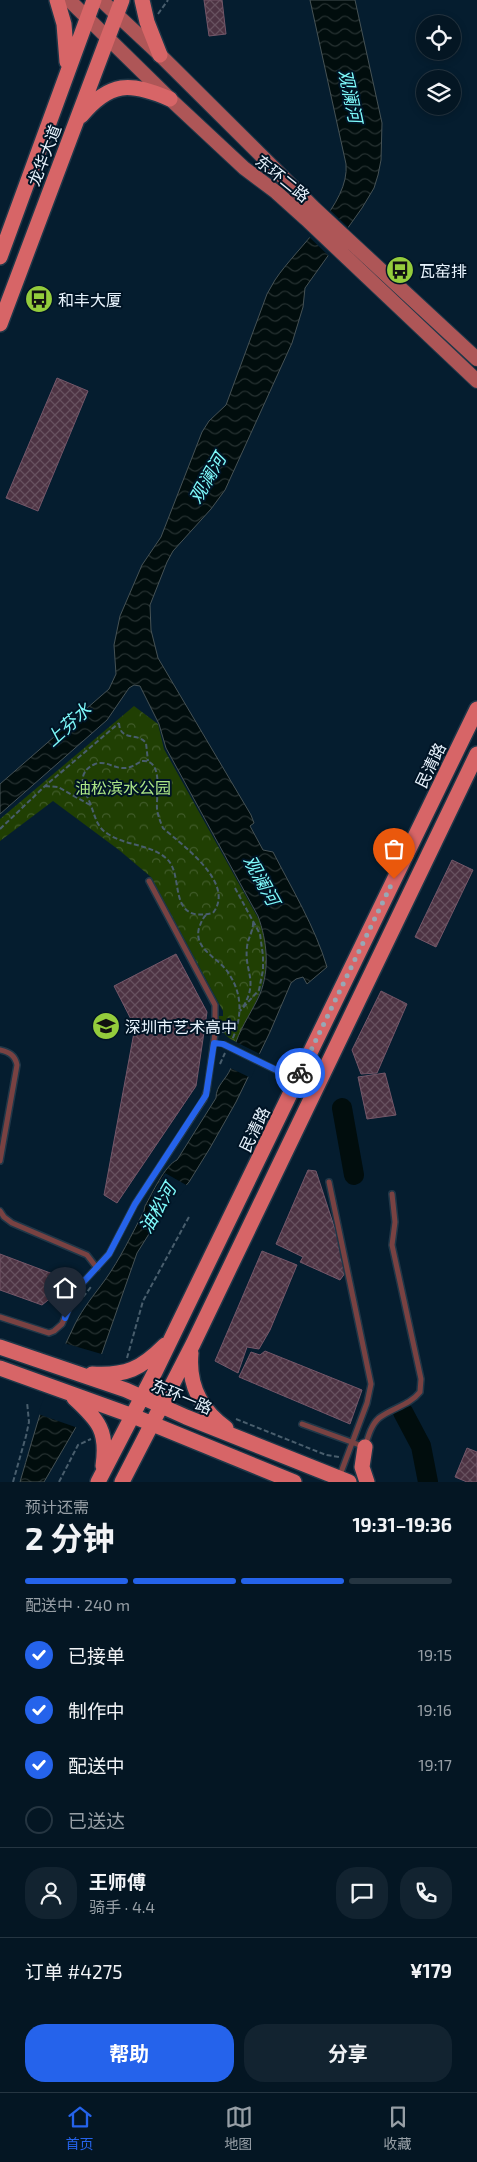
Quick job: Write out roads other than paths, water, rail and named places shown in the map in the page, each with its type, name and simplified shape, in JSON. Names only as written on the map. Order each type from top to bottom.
[{"type":"main road","points":[[57,0],[64,24],[67,44],[66,73]]},
{"type":"main road","name":"东环二路","points":[[69,0],[170,100],[244,168],[310,214]]},
{"type":"main road","name":"龙华大道","points":[[0,257],[94,0]]},
{"type":"main road","name":"东环二路","points":[[101,0],[119,7],[160,55],[310,214],[358,259],[477,381]]},
{"type":"main road","points":[[142,0],[147,22],[160,55]]},
{"type":"main road","name":"龙华大道","points":[[0,324],[119,7]]},
{"type":"main road","points":[[76,123],[98,97],[118,88],[145,90],[170,100]]},
{"type":"main road","name":"东环二路","points":[[358,259],[477,359]]},
{"type":"main road","name":"民清路","points":[[100,1478],[173,1337],[477,708]]},
{"type":"main road","points":[[122,1482],[162,1406],[477,754]]},
{"type":"main road","points":[[102,1378],[122,1374],[143,1365],[173,1337]]},
{"type":"main road","points":[[192,1344],[190,1370],[198,1397],[214,1418],[241,1439]]},
{"type":"main road","name":"东环一路","points":[[0,1347],[78,1373],[102,1378],[162,1406],[344,1480]]},
{"type":"main road","points":[[0,1368],[68,1393],[92,1407],[133,1416],[294,1482]]},
{"type":"main road","points":[[92,1407],[105,1437],[100,1478]]},
{"type":"main road","points":[[359,1445],[362,1467],[367,1482]]},
{"type":"lane","points":[[0,1317],[49,1333],[62,1324],[77,1289],[109,1254],[135,1204],[206,1095],[215,1005],[149,881]]},
{"type":"lane","points":[[211,1043],[223,1044],[297,1080]]},
{"type":"lane","points":[[0,1050],[11,1054],[16,1059],[17,1065],[0,1161]]},
{"type":"lane","points":[[328,1182],[371,1375],[370,1393],[359,1445],[344,1480]]},
{"type":"lane","points":[[359,1445],[380,1418],[416,1397],[422,1387],[392,1250],[395,1222],[392,1194]]},
{"type":"lane","points":[[0,1211],[12,1223],[87,1255],[96,1268]]},
{"type":"lane","points":[[302,1424],[359,1445]]},
{"type":"water","points":[[310,0],[355,0],[382,123],[381,160],[378,175],[374,188],[362,208],[305,288],[303,307],[292,343],[225,490],[211,509],[173,551],[150,605],[151,630],[158,658],[251,815],[254,823],[250,826],[263,850],[273,852],[310,923],[327,967],[307,984],[303,977],[291,983],[236,1102],[210,1148],[189,1182],[164,1210],[137,1253],[76,1427],[44,1482],[20,1482],[44,1402],[66,1342],[82,1312],[121,1255],[159,1180],[172,1163],[177,1160],[216,1098],[219,1086],[231,1068],[238,1036],[260,994],[265,975],[266,955],[264,935],[258,916],[166,748],[159,724],[140,686],[134,685],[129,688],[107,720],[0,814],[0,784],[109,689],[116,674],[114,645],[120,616],[142,565],[161,537],[202,432],[209,421],[226,405],[267,294],[275,280],[320,225],[340,194],[345,179],[346,164]]},
{"type":"waterway","points":[[342,1108],[354,1175]]},
{"type":"waterway","points":[[403,1412],[421,1446],[428,1482]]},
{"type":"place","name":"瓦窑排","points":[[400,270]]},
{"type":"place","name":"和丰大厦","points":[[39,299]]},
{"type":"place","name":"深圳市艺术高中","points":[[106,1026]]},
{"type":"water label","name":"观澜河","points":[[351,96]]},
{"type":"water label","name":"观澜河","points":[[207,478]]},
{"type":"water label","name":"上芬水","points":[[68,724]]},
{"type":"water label","name":"观澜河","points":[[262,880]]},
{"type":"water label","name":"油松河","points":[[157,1208]]},
{"type":"park label","name":"油松滨水公园","points":[[123,787]]}]
